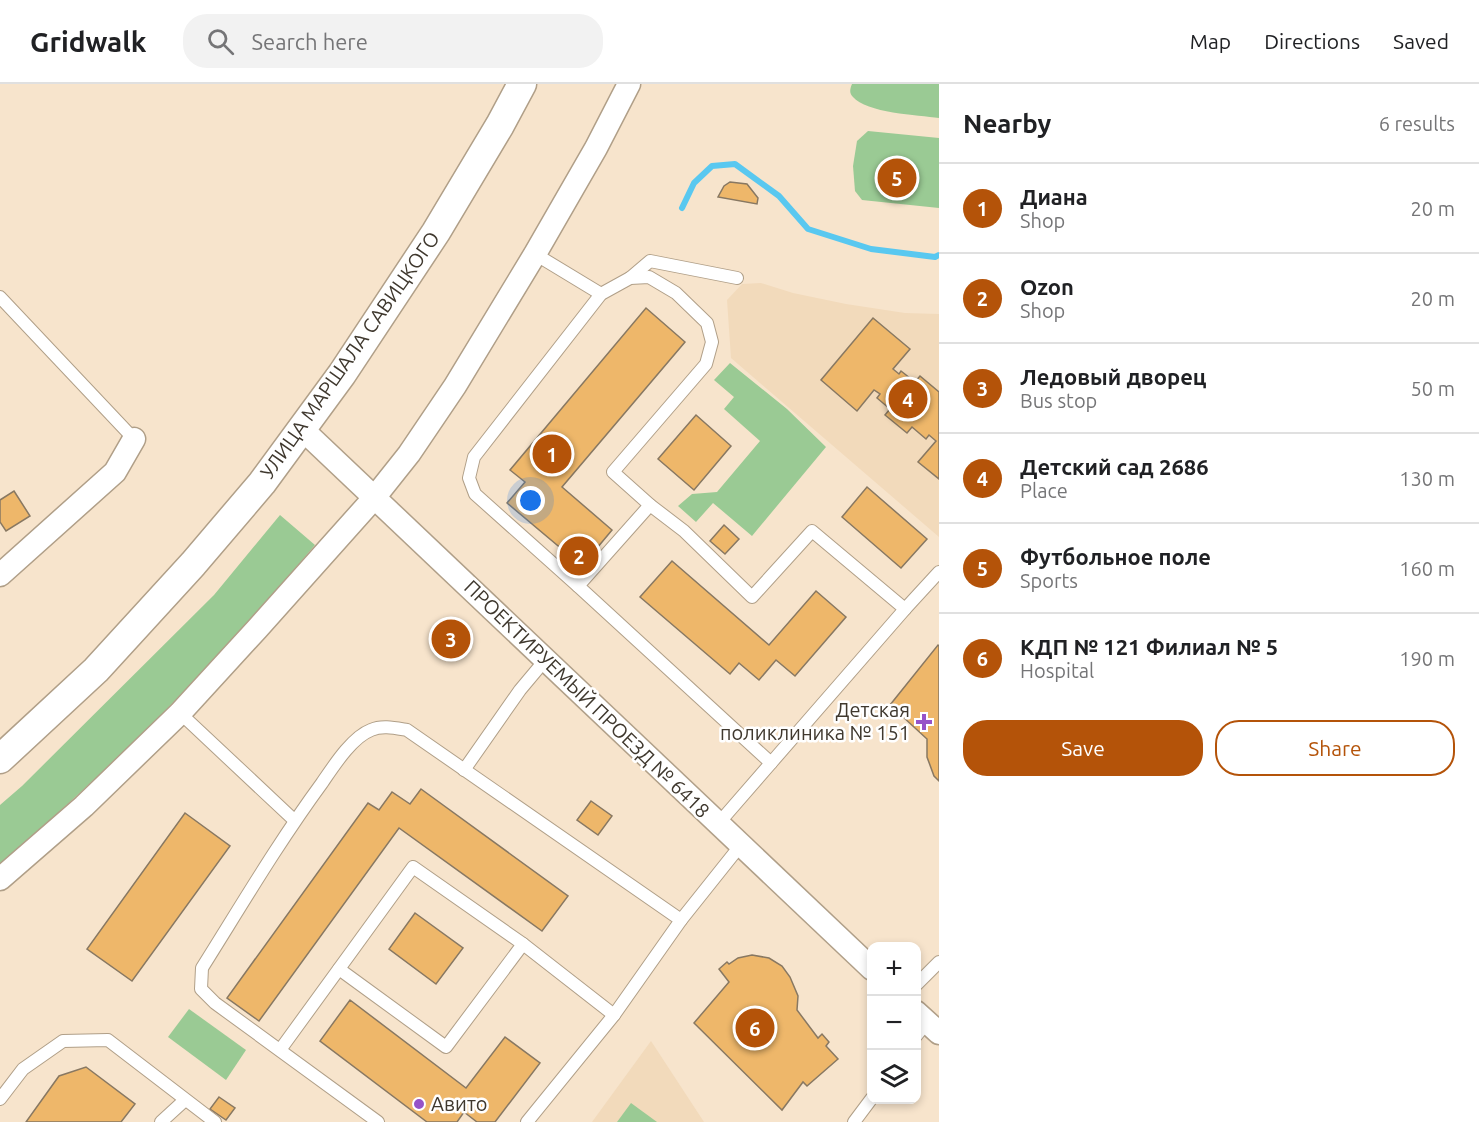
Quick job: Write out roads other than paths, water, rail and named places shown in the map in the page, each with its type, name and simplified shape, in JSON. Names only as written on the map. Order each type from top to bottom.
[{"type":"street","name":"УЛИЦА МАРШАЛА САВИЦКОГО","points":[[0,759],[96,670],[185,573],[262,483],[342,374],[436,232],[522,84]]},
{"type":"street","points":[[0,879],[84,806],[180,713],[374,498],[425,431],[535,254],[596,148],[629,84]]},
{"type":"street","name":"ПРОЕКТИРУЕМЫЙ ПРОЕЗД № 6418","points":[[302,429],[867,964]]},
{"type":"street","points":[[0,575],[115,472],[134,439]]},
{"type":"lane","points":[[535,254],[601,294]]},
{"type":"lane","points":[[737,278],[650,261],[630,278],[601,294],[474,457],[469,478],[475,494],[771,763]]},
{"type":"lane","points":[[630,278],[649,277],[676,293],[707,323],[712,342],[706,364],[613,472],[684,531],[752,597],[812,531],[905,609]]},
{"type":"lane","points":[[0,297],[134,439]]},
{"type":"lane","points":[[578,586],[650,505]]},
{"type":"lane","points":[[718,824],[939,572]]},
{"type":"lane","points":[[464,770],[520,690],[546,659]]},
{"type":"lane","points":[[180,713],[294,820]]},
{"type":"lane","points":[[378,1122],[215,1003],[201,989],[202,968],[294,820],[339,759],[370,730],[387,727],[407,730],[681,920]]},
{"type":"lane","points":[[527,1122],[614,1015],[681,920],[740,846]]},
{"type":"lane","points":[[280,1050],[413,867],[523,944],[614,1015]]},
{"type":"lane","points":[[339,969],[446,1047],[523,944]]},
{"type":"lane","points":[[921,980],[939,962]]},
{"type":"lane","points":[[0,1100],[24,1069],[63,1041],[108,1040],[215,1122]]},
{"type":"lane","points":[[161,1122],[185,1100]]},
{"type":"lane","points":[[854,1122],[868,1104]]},
{"type":"waterway","points":[[682,208],[694,183],[712,166],[735,164],[779,196],[808,229],[871,249],[935,257],[939,255]]},
{"type":"place","name":"Футбольное поле","points":[[897,178]]},
{"type":"place","name":"Детский сад 2686","points":[[908,399]]},
{"type":"place","name":"Диана","points":[[552,454]]},
{"type":"place","name":"Ozon","points":[[579,556]]},
{"type":"place","name":"Ледовый дворец","points":[[451,639]]},
{"type":"place","name":"Детская поликлиника № 151","points":[[924,722]]},
{"type":"place","name":"КДП № 121 Филиал № 5","points":[[755,1028]]},
{"type":"place","name":"Авито","points":[[419,1104]]}]
